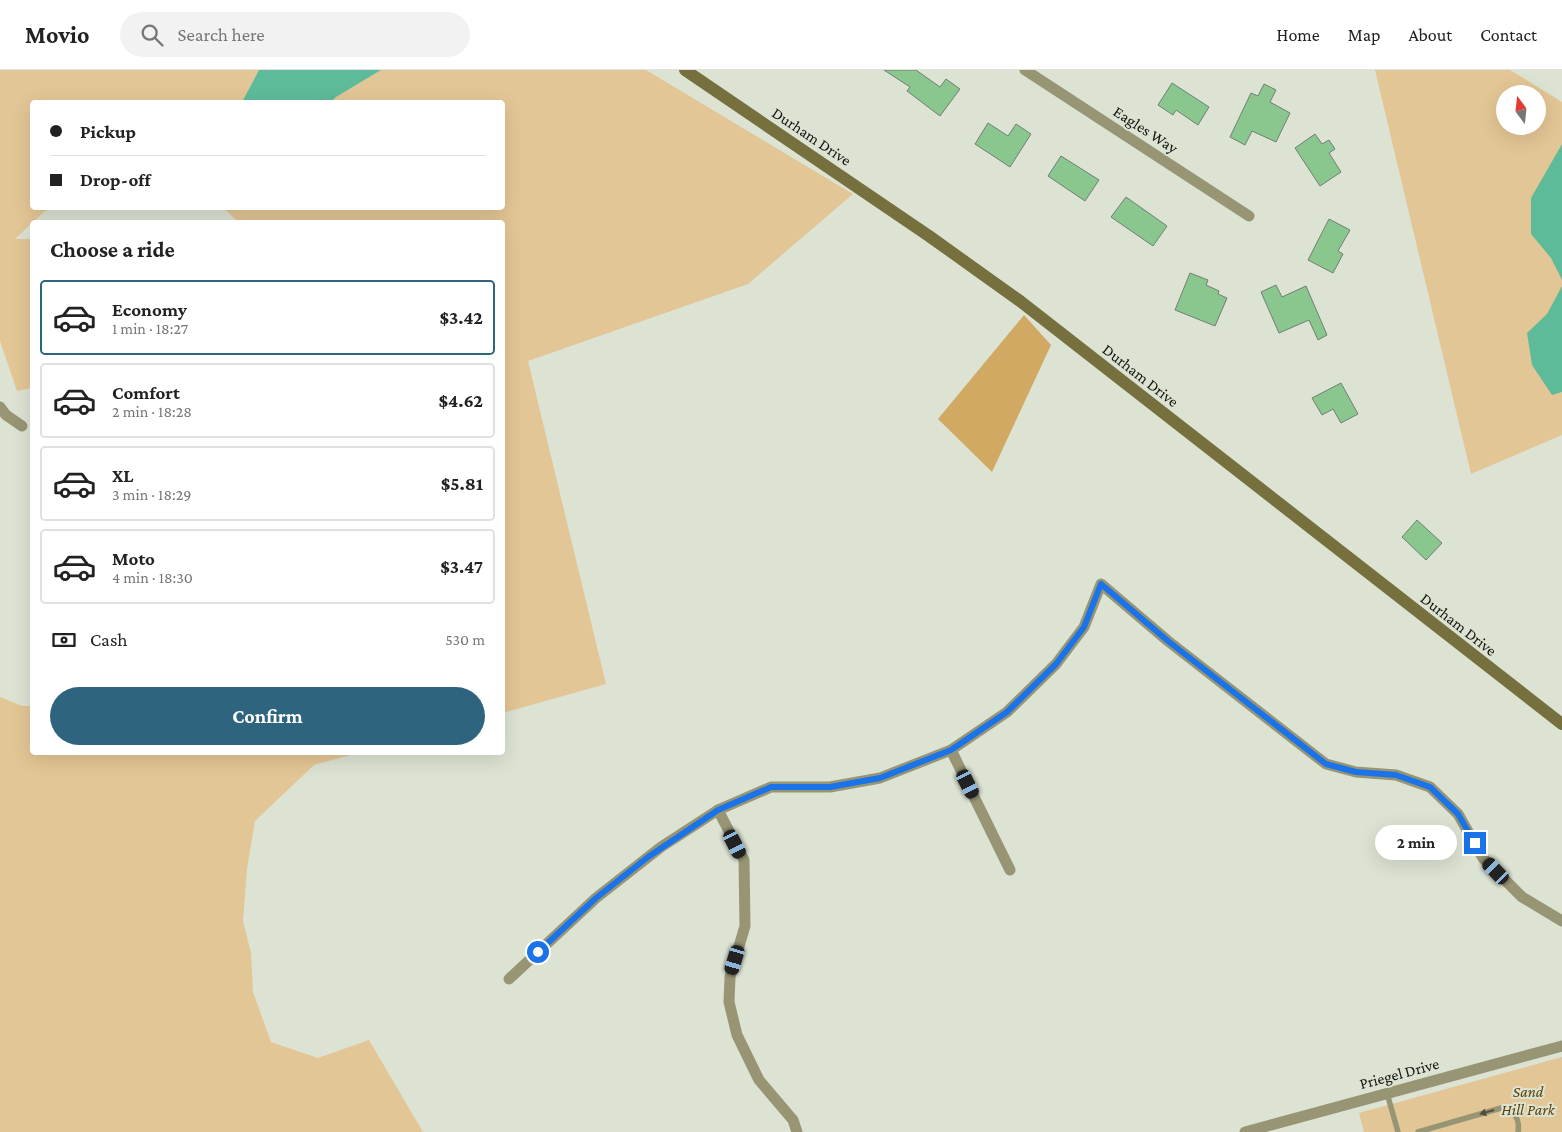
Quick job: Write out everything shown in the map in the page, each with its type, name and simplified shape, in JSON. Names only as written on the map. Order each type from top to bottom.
[{"type":"street","name":"Durham Drive","points":[[685,70],[929,236],[1020,301],[1562,724]]},
{"type":"street","name":"Eagles Way","points":[[1025,70],[1249,216]]},
{"type":"street","points":[[0,406],[6,415],[22,426]]},
{"type":"street","points":[[508,979],[596,898],[661,847],[718,810],[771,787],[830,787],[880,778],[951,750],[1007,712],[1056,664],[1084,627],[1101,584],[1168,641],[1326,764],[1356,772],[1396,775],[1430,787],[1458,814],[1483,858],[1522,897],[1562,921]]},
{"type":"street","points":[[951,750],[1010,870]]},
{"type":"street","points":[[718,810],[744,860],[745,926],[730,977],[729,1002],[736,1035],[759,1080],[792,1120],[798,1132]]},
{"type":"street","name":"Priegel Drive","points":[[1245,1132],[1562,1046]]},
{"type":"lane","points":[[1387,1093],[1398,1132]]},
{"type":"lane","points":[[1418,1132],[1501,1108],[1509,1109],[1514,1114],[1518,1122],[1518,1132]]},
{"type":"green space","points":[[0,70],[259,70],[243,100],[30,100],[30,210],[48,210],[35,220],[30,220],[30,225],[15,239],[30,239],[30,388],[17,391],[0,341]]},
{"type":"green space","points":[[381,70],[646,70],[853,194],[748,284],[528,361],[606,684],[505,712],[505,220],[236,220],[226,210],[505,210],[505,100],[333,100]]},
{"type":"green space","points":[[1375,70],[1510,70],[1534,85],[1496,85],[1496,135],[1546,135],[1546,92],[1562,102],[1562,435],[1471,474]]},
{"type":"green space","points":[[0,697],[22,706],[30,706],[30,755],[351,755],[314,765],[255,821],[247,869],[243,921],[251,953],[253,992],[271,1042],[318,1058],[369,1040],[423,1132],[0,1132]]},
{"type":"green space","name":"Sand Hill Park","points":[[1562,1057],[1562,1132],[1364,1132],[1359,1113]]},
{"type":"shaded area","points":[[259,70],[381,70],[333,100],[243,100]]},
{"type":"shaded area","points":[[1562,144],[1562,280],[1551,258],[1531,234],[1531,198]]},
{"type":"shaded area","points":[[1562,286],[1562,392],[1552,395],[1532,365],[1527,333],[1547,314]]},
{"type":"shaded area","points":[[1024,315],[1051,345],[992,472],[938,419]]},
{"type":"building","points":[[884,70],[916,70],[940,87],[946,79],[960,89],[940,116],[907,91],[910,87]]},
{"type":"building","points":[[1172,83],[1209,107],[1198,125],[1176,110],[1173,115],[1158,105]]},
{"type":"building","points":[[1264,84],[1276,90],[1270,102],[1290,113],[1276,142],[1252,131],[1245,145],[1230,137],[1251,93],[1258,96]]},
{"type":"building","points":[[988,123],[1008,136],[1016,124],[1031,134],[1010,167],[975,144]]},
{"type":"building","points":[[1315,134],[1322,144],[1329,140],[1335,149],[1329,153],[1341,172],[1320,186],[1295,148]]},
{"type":"building","points":[[1061,156],[1099,180],[1085,201],[1048,176]]},
{"type":"building","points":[[1126,197],[1167,226],[1153,246],[1111,217]]},
{"type":"building","points":[[1329,219],[1350,230],[1338,251],[1343,254],[1333,273],[1308,260]]},
{"type":"building","points":[[1190,273],[1208,280],[1206,285],[1219,291],[1218,294],[1227,298],[1215,326],[1175,310]]},
{"type":"building","points":[[1276,285],[1282,297],[1306,286],[1327,335],[1318,340],[1309,320],[1279,333],[1261,292]]},
{"type":"building","points":[[1341,383],[1358,414],[1341,423],[1333,409],[1322,415],[1312,398]]},
{"type":"building","points":[[1417,520],[1442,543],[1426,560],[1402,537]]},
{"type":"route","points":[[538,952],[596,898],[661,847],[718,810],[771,787],[830,787],[880,778],[951,750],[1007,712],[1056,664],[1084,627],[1101,584],[1168,641],[1326,764],[1356,772],[1396,775],[1430,787],[1458,814],[1475,843]]}]
